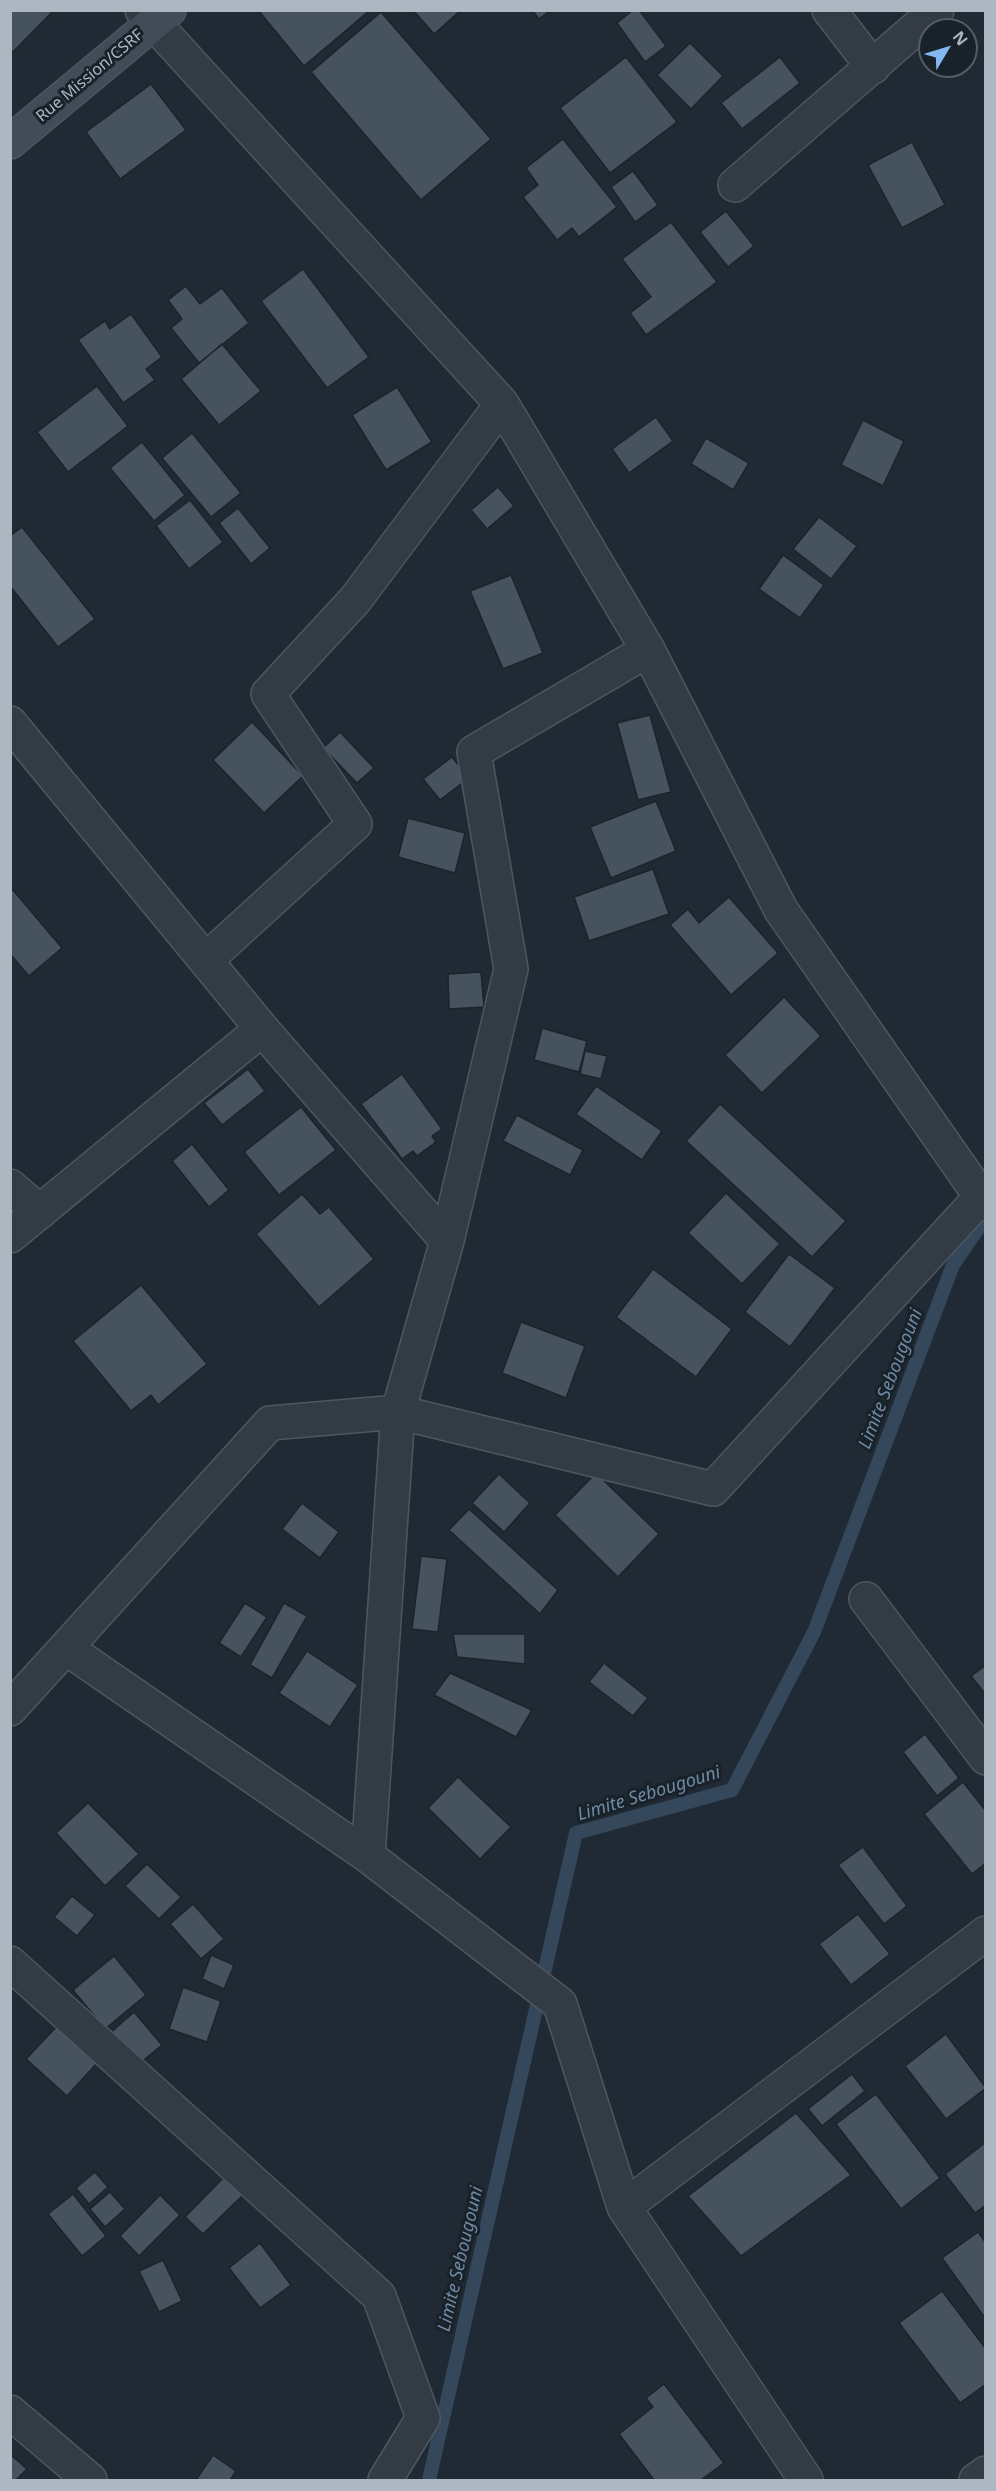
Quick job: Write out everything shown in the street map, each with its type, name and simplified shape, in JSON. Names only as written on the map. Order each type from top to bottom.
[{"type":"main road","name":"Rue Mission/CSRF","points":[[10,142],[155,15]]},
{"type":"street","points":[[829,10],[873,67]]},
{"type":"street","points":[[735,184],[937,10]]},
{"type":"street","points":[[10,1709],[270,1422],[398,1413],[713,1489],[983,1201],[781,910],[648,650],[502,404],[155,15]]},
{"type":"street","points":[[206,960],[355,824],[268,694],[355,600],[502,404]]},
{"type":"street","points":[[368,1856],[398,1413],[447,1241],[511,969],[474,752],[648,650]]},
{"type":"street","points":[[10,723],[262,1029],[447,1241]]},
{"type":"street","points":[[10,1236],[262,1029]]},
{"type":"street","points":[[10,1186],[40,1212]]},
{"type":"street","points":[[866,1599],[986,1758]]},
{"type":"street","points":[[66,1648],[368,1856],[560,2004],[624,2207],[806,2481]]},
{"type":"street","points":[[624,2207],[986,1933]]},
{"type":"street","points":[[10,1963],[379,2296],[423,2418],[386,2481]]},
{"type":"street","points":[[10,2412],[90,2481]]},
{"type":"street","points":[[976,2481],[986,2473]]},
{"type":"building","points":[[10,10],[54,10],[13,52],[10,49]]},
{"type":"building","points":[[258,10],[370,10],[304,66]]},
{"type":"building","points":[[413,10],[460,10],[460,11],[434,34]]},
{"type":"building","points":[[532,10],[551,10],[539,19]]},
{"type":"building","points":[[633,10],[639,10],[666,46],[645,62],[617,23]]},
{"type":"building","points":[[381,12],[491,139],[421,200],[311,72]]},
{"type":"building","points":[[690,43],[723,76],[691,109],[657,75]]},
{"type":"building","points":[[626,57],[677,122],[610,173],[560,108]]},
{"type":"building","points":[[780,57],[800,83],[742,129],[721,103]]},
{"type":"building","points":[[151,84],[186,130],[120,179],[86,132]]},
{"type":"building","points":[[563,139],[617,207],[579,237],[572,228],[557,240],[523,197],[538,185],[526,168]]},
{"type":"building","points":[[912,142],[945,205],[902,228],[868,165]]},
{"type":"building","points":[[633,171],[658,205],[635,222],[611,187]]},
{"type":"building","points":[[726,211],[754,246],[728,267],[700,232]]},
{"type":"building","points":[[671,222],[717,282],[646,335],[630,313],[651,297],[622,259]]},
{"type":"building","points":[[303,269],[369,357],[327,388],[261,301]]},
{"type":"building","points":[[186,286],[200,304],[222,288],[249,323],[199,363],[171,328],[182,319],[168,300]]},
{"type":"building","points":[[131,314],[162,357],[146,369],[155,380],[123,403],[78,340],[105,321],[110,329]]},
{"type":"building","points":[[222,344],[261,391],[219,425],[181,379]]},
{"type":"building","points":[[97,386],[128,426],[68,472],[37,432]]},
{"type":"building","points":[[397,387],[432,442],[386,470],[352,415]]},
{"type":"building","points":[[656,417],[673,441],[629,473],[612,449]]},
{"type":"building","points":[[863,420],[904,441],[883,486],[841,465]]},
{"type":"building","points":[[192,433],[241,493],[211,517],[162,458]]},
{"type":"building","points":[[706,438],[749,463],[733,490],[691,464]]},
{"type":"building","points":[[142,442],[185,495],[154,521],[110,468]]},
{"type":"building","points":[[498,487],[514,506],[487,529],[471,510]]},
{"type":"building","points":[[190,500],[223,542],[189,569],[156,526]]},
{"type":"building","points":[[238,508],[270,548],[251,564],[219,523]]},
{"type":"building","points":[[819,517],[857,546],[831,579],[793,549]]},
{"type":"building","points":[[22,527],[95,619],[58,647],[10,586],[10,536]]},
{"type":"building","points":[[783,555],[824,585],[800,618],[759,589]]},
{"type":"building","points":[[511,575],[543,653],[503,669],[470,591]]},
{"type":"building","points":[[650,715],[671,792],[638,800],[617,723]]},
{"type":"building","points":[[252,722],[303,776],[264,813],[213,760]]},
{"type":"building","points":[[340,732],[374,768],[357,783],[323,748]]},
{"type":"building","points":[[452,757],[469,778],[440,800],[423,779]]},
{"type":"building","points":[[656,801],[676,851],[611,878],[590,827]]},
{"type":"building","points":[[408,818],[465,833],[455,873],[398,857]]},
{"type":"building","points":[[653,869],[669,914],[589,941],[574,897]]},
{"type":"building","points":[[13,890],[62,948],[29,976],[10,954],[10,892]]},
{"type":"building","points":[[729,897],[778,953],[731,995],[670,925],[688,909],[699,923]]},
{"type":"building","points":[[481,972],[484,1007],[449,1009],[448,974]]},
{"type":"building","points":[[784,997],[821,1036],[762,1093],[725,1055]]},
{"type":"building","points":[[542,1028],[587,1041],[579,1072],[534,1060]]},
{"type":"building","points":[[585,1051],[607,1056],[601,1079],[580,1074]]},
{"type":"building","points":[[248,1069],[265,1091],[222,1125],[204,1103]]},
{"type":"building","points":[[402,1074],[442,1129],[432,1136],[436,1142],[417,1156],[413,1151],[402,1159],[361,1104]]},
{"type":"building","points":[[596,1086],[662,1131],[642,1160],[576,1114]]},
{"type":"building","points":[[720,1104],[846,1221],[812,1257],[686,1141]]},
{"type":"building","points":[[301,1107],[336,1150],[279,1195],[244,1152]]},
{"type":"building","points":[[517,1115],[583,1150],[570,1175],[503,1141]]},
{"type":"building","points":[[192,1144],[229,1190],[209,1207],[172,1161]]},
{"type":"building","points":[[726,1193],[780,1244],[742,1284],[688,1233]]},
{"type":"building","points":[[302,1194],[320,1214],[329,1207],[374,1259],[319,1307],[256,1234]]},
{"type":"building","points":[[789,1254],[835,1288],[790,1347],[745,1312]]},
{"type":"building","points":[[653,1269],[732,1329],[696,1377],[616,1317]]},
{"type":"building","points":[[141,1285],[207,1364],[158,1405],[151,1395],[131,1411],[73,1341]]},
{"type":"building","points":[[521,1322],[585,1346],[566,1398],[502,1373]]},
{"type":"building","points":[[596,1473],[659,1534],[618,1577],[555,1515]]},
{"type":"building","points":[[499,1474],[530,1503],[504,1532],[472,1503]]},
{"type":"building","points":[[302,1503],[339,1532],[320,1558],[282,1529]]},
{"type":"building","points":[[469,1509],[558,1590],[540,1614],[449,1530]]},
{"type":"building","points":[[421,1556],[447,1559],[438,1632],[412,1629]]},
{"type":"building","points":[[245,1603],[267,1617],[241,1657],[219,1643]]},
{"type":"building","points":[[284,1603],[307,1616],[272,1678],[250,1665]]},
{"type":"building","points":[[453,1634],[525,1634],[525,1664],[457,1657]]},
{"type":"building","points":[[307,1651],[358,1685],[330,1727],[279,1693]]},
{"type":"building","points":[[604,1663],[648,1698],[633,1716],[589,1682]]},
{"type":"building","points":[[986,1665],[986,1695],[971,1676]]},
{"type":"building","points":[[450,1673],[532,1710],[516,1737],[434,1695]]},
{"type":"building","points":[[925,1734],[959,1778],[937,1796],[903,1752]]},
{"type":"building","points":[[458,1777],[511,1827],[480,1859],[428,1808]]},
{"type":"building","points":[[963,1782],[986,1811],[986,1863],[972,1874],[924,1814]]},
{"type":"building","points":[[88,1803],[139,1854],[105,1886],[56,1833]]},
{"type":"building","points":[[863,1847],[907,1906],[884,1924],[838,1865]]},
{"type":"building","points":[[147,1864],[181,1897],[159,1919],[125,1886]]},
{"type":"building","points":[[72,1896],[95,1915],[77,1936],[54,1917]]},
{"type":"building","points":[[193,1904],[224,1939],[201,1959],[170,1924]]},
{"type":"building","points":[[858,1914],[890,1954],[851,1985],[819,1944]]},
{"type":"building","points":[[211,1955],[234,1965],[224,1989],[202,1979]]},
{"type":"building","points":[[114,1956],[146,1995],[105,2029],[73,1990]]},
{"type":"building","points":[[183,1987],[221,2001],[207,2042],[169,2029]]},
{"type":"building","points":[[134,2012],[162,2045],[138,2065],[110,2033]]},
{"type":"building","points":[[58,2025],[98,2062],[67,2096],[26,2059]]},
{"type":"building","points":[[946,2034],[986,2088],[946,2119],[905,2066]]},
{"type":"building","points":[[852,2074],[865,2091],[822,2126],[808,2109]]},
{"type":"building","points":[[876,2094],[940,2178],[901,2209],[836,2124]]},
{"type":"building","points":[[796,2113],[851,2175],[741,2256],[688,2196]]},
{"type":"building","points":[[986,2142],[986,2205],[975,2213],[945,2174]]},
{"type":"building","points":[[95,2172],[108,2187],[89,2204],[76,2188]]},
{"type":"building","points":[[225,2176],[244,2194],[203,2234],[185,2217]]},
{"type":"building","points":[[110,2192],[125,2209],[105,2227],[90,2209]]},
{"type":"building","points":[[73,2194],[106,2236],[82,2256],[48,2214]]},
{"type":"building","points":[[160,2195],[180,2215],[139,2256],[120,2236]]},
{"type":"building","points":[[978,2232],[986,2243],[985,2318],[942,2258]]},
{"type":"building","points":[[260,2243],[291,2285],[260,2308],[229,2268]]},
{"type":"building","points":[[163,2260],[182,2301],[159,2312],[139,2271]]},
{"type":"building","points":[[942,2291],[986,2349],[986,2384],[960,2403],[899,2323]]},
{"type":"building","points":[[664,2384],[724,2463],[701,2480],[654,2480],[619,2434],[653,2407],[646,2398]]},
{"type":"building","points":[[10,2454],[27,2469],[16,2480],[10,2480]]},
{"type":"building","points":[[213,2455],[236,2471],[230,2480],[196,2480]]},
{"type":"waterway","name":"Limite Sebougouni","points":[[429,2480],[576,1833],[732,1790],[814,1632],[953,1265],[986,1217]]}]
